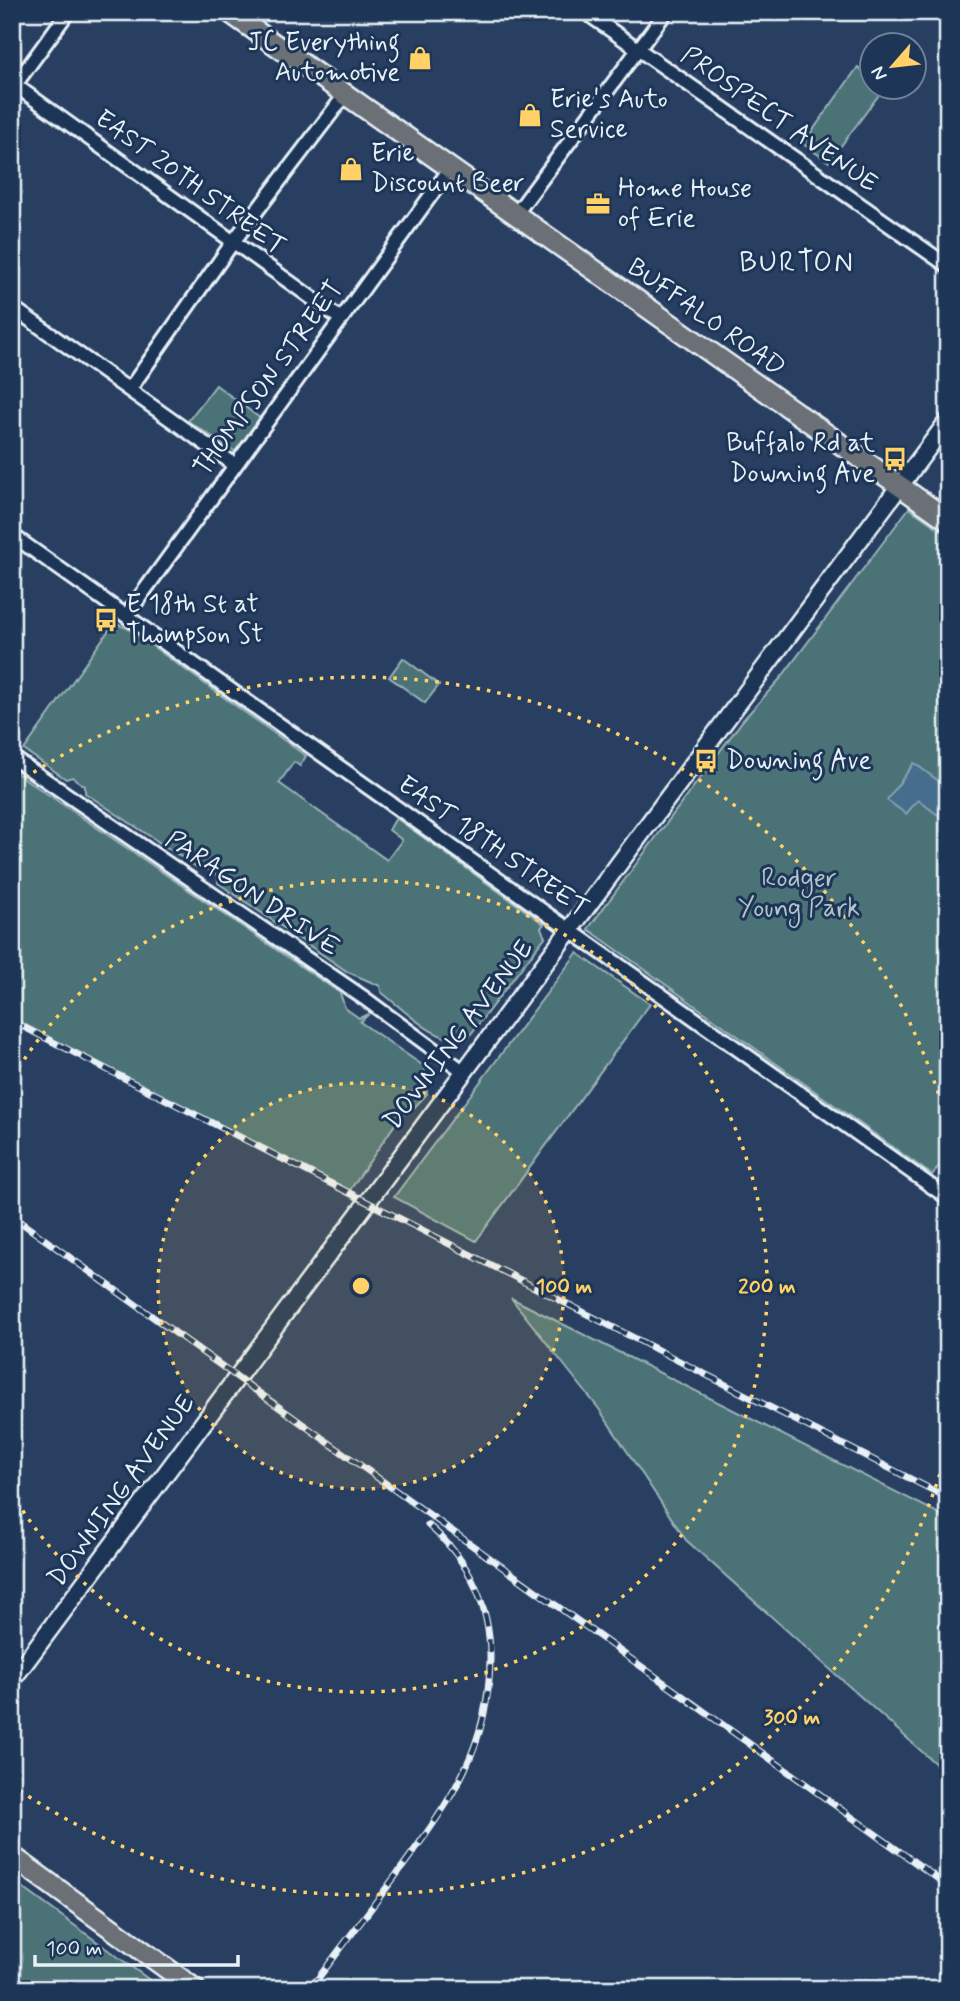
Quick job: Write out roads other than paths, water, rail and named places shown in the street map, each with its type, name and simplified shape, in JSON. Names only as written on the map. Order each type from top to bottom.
[{"type":"main road","name":"BUFFALO ROAD","points":[[229,12],[948,520]]},
{"type":"main road","points":[[12,1856],[195,1989]]},
{"type":"street","points":[[13,86],[68,12]]},
{"type":"street","name":"PROSPECT AVENUE","points":[[585,12],[948,266]]},
{"type":"street","points":[[515,215],[666,12]]},
{"type":"street","name":"EAST 20TH STREET","points":[[13,86],[341,319]]},
{"type":"street","points":[[129,390],[233,242],[345,94]]},
{"type":"street","name":"THOMPSON STREET","points":[[126,616],[450,169]]},
{"type":"street","points":[[12,307],[235,465]]},
{"type":"street","name":"DOWNING AVENUE","points":[[12,1680],[948,421]]},
{"type":"street","name":"EAST 18TH STREET","points":[[12,535],[948,1198]]},
{"type":"street","name":"PARAGON DRIVE","points":[[12,757],[364,998],[463,1071]]},
{"type":"water","points":[[914,763],[940,782],[948,771],[948,803],[938,815],[918,800],[906,814],[887,800]]},
{"type":"railway","points":[[12,1021],[948,1498]]},
{"type":"railway","points":[[12,1216],[948,1886]]},
{"type":"railway","points":[[310,1989],[437,1818],[464,1770],[483,1719],[490,1660],[482,1603],[475,1585],[455,1553],[428,1525]]},
{"type":"place","name":"JC Everything Automotive","points":[[420,58]]},
{"type":"place","name":"Erie's Auto Service","points":[[530,115]]},
{"type":"place","name":"Erie Discount Beer","points":[[351,169]]},
{"type":"place","name":"Home House of Erie","points":[[598,204]]},
{"type":"place","name":"Buffalo Rd at Downing Ave","points":[[895,459]]},
{"type":"place","name":"E 18th St at Thompson St","points":[[106,620]]},
{"type":"place","name":"Downing Ave","points":[[706,761]]},
{"type":"district","name":"BURTON","points":[[797,263]]},
{"type":"park label","name":"Rodger Young Park","points":[[799,894]]}]
